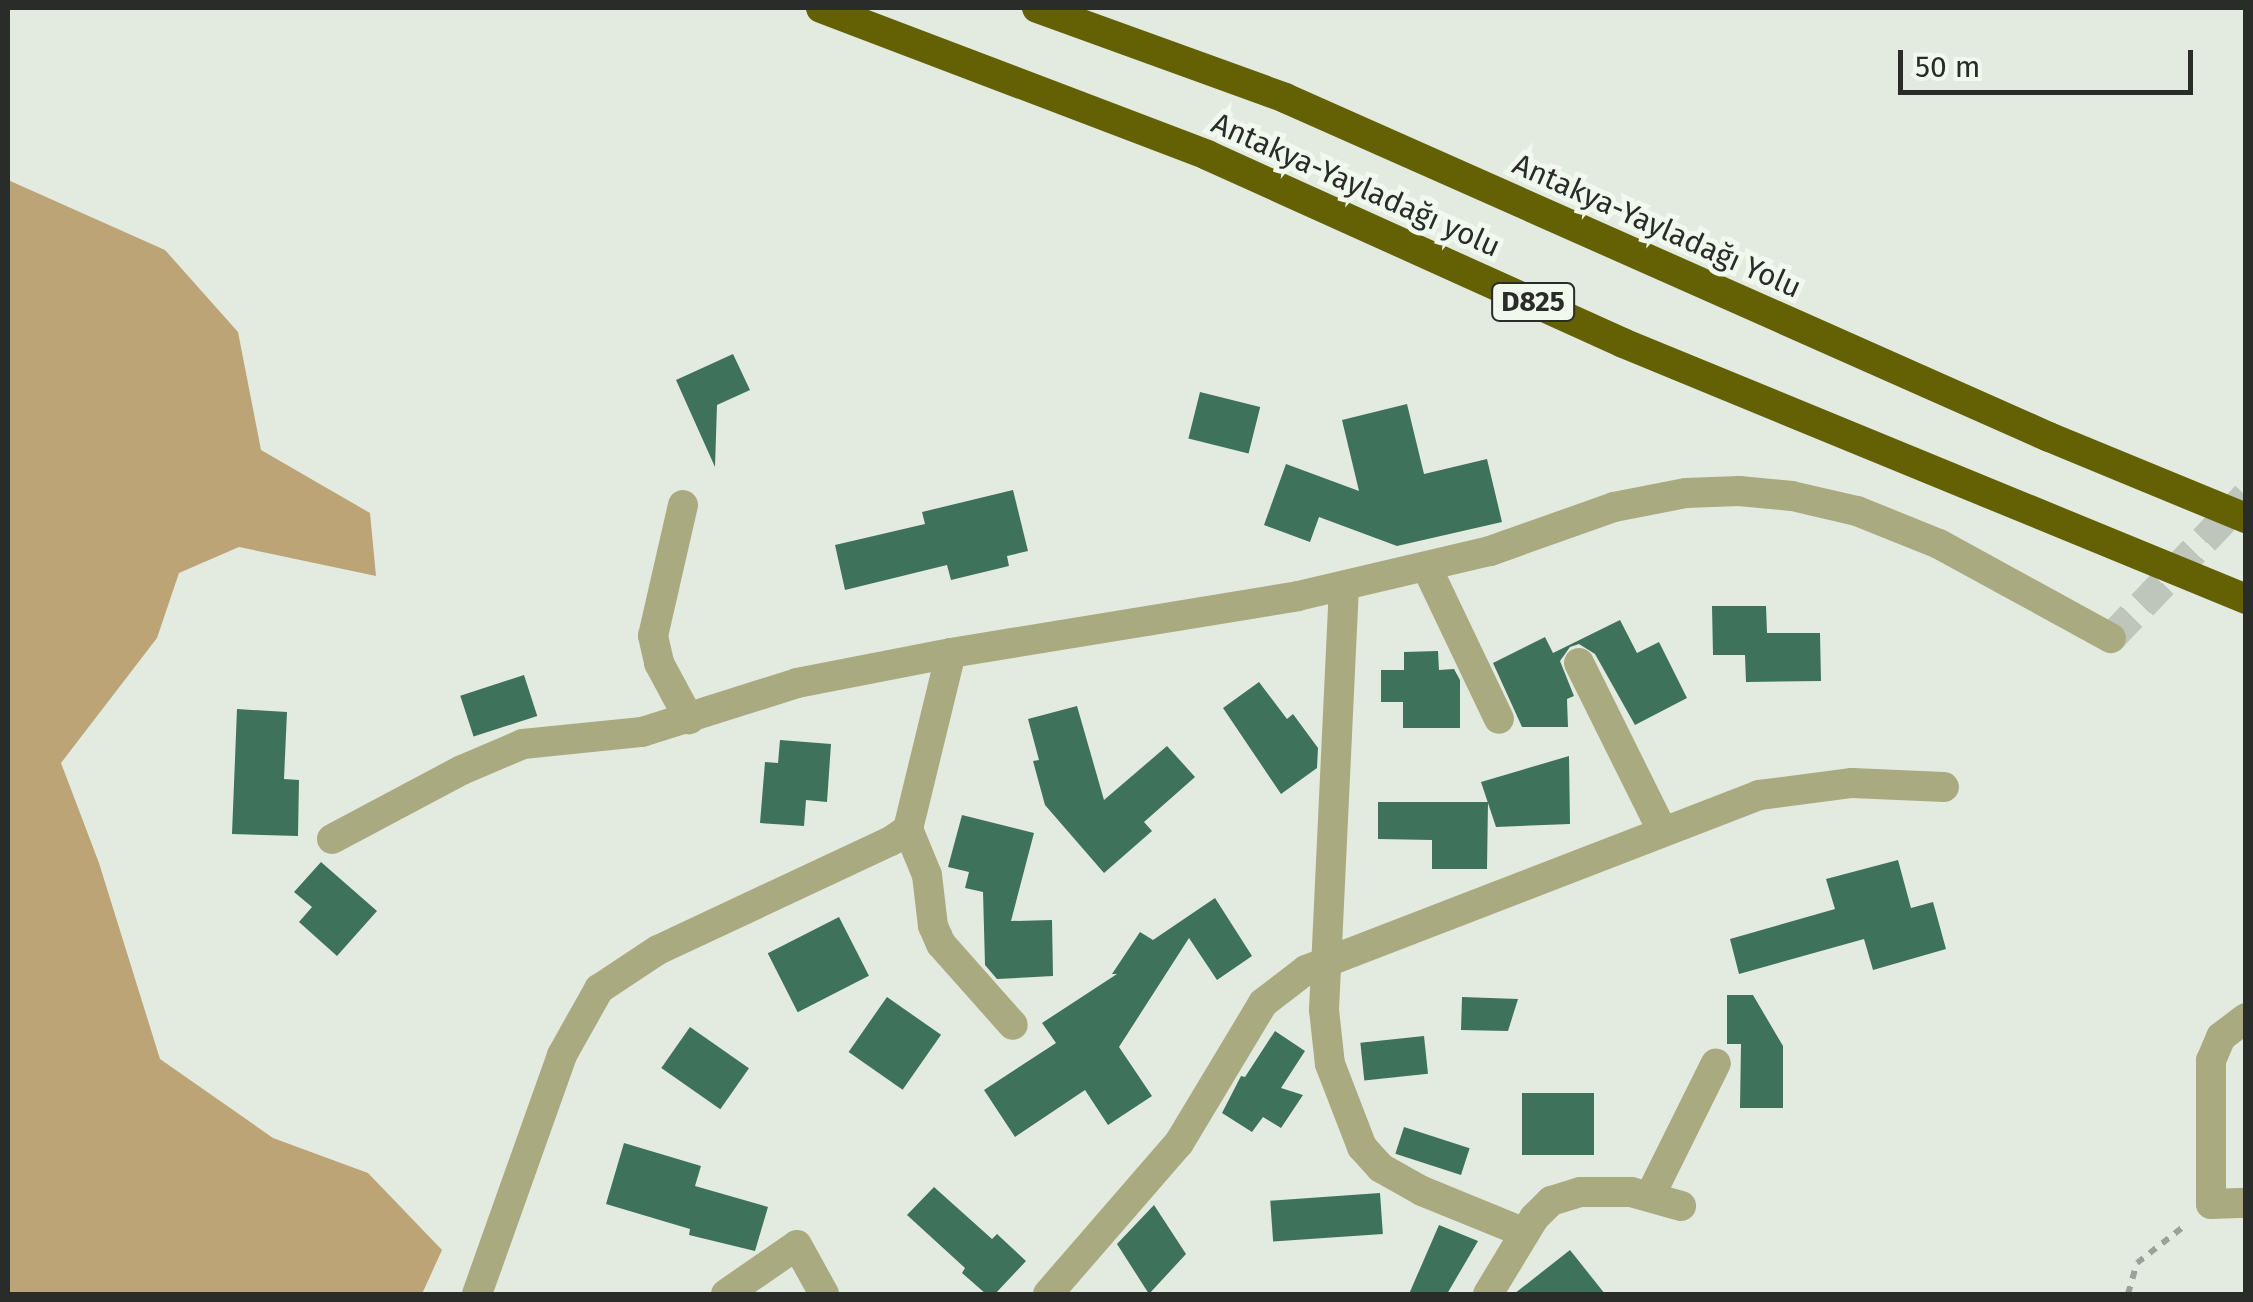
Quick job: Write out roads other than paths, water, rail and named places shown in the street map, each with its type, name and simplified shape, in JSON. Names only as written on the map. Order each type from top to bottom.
[{"type":"highway","name":"Antakya-Yayladağı yolu","points":[[821,8],[1207,155],[1623,343],[2246,599]]},
{"type":"highway","name":"Antakya-Yayladağı Yolu","points":[[1037,8],[1285,98],[2049,437],[2246,518]]},
{"type":"street","points":[[332,840],[462,770],[523,744],[624,735],[689,719],[797,684],[1344,586],[1490,551],[1614,506],[1686,493],[1792,496],[1857,510],[1939,544],[2111,638]]},
{"type":"street","points":[[683,505],[653,636],[659,662],[689,719]]},
{"type":"street","points":[[1426,568],[1499,719]]},
{"type":"street","points":[[1344,586],[1324,1010],[1330,1064],[1362,1147],[1394,1178],[1525,1233]]},
{"type":"street","points":[[951,654],[908,829],[927,875],[933,926],[941,944],[1013,1026]]},
{"type":"street","points":[[1579,663],[1662,830]]},
{"type":"street","points":[[1048,1294],[1179,1143],[1262,1002],[1326,959],[1662,830],[1787,789],[1852,783],[1944,787]]},
{"type":"street","points":[[478,1294],[562,1056],[599,990],[658,950],[891,841],[908,829]]},
{"type":"street","points":[[2246,1018],[2221,1037],[2211,1060],[2211,1204],[2246,1203]]},
{"type":"street","points":[[1650,1196],[1716,1062]]},
{"type":"street","points":[[1488,1294],[1544,1206],[1561,1196],[1607,1192],[1650,1196],[1681,1206]]},
{"type":"street","points":[[726,1294],[797,1245],[824,1294]]},
{"type":"tunnel","points":[[2111,638],[2246,496]]}]
